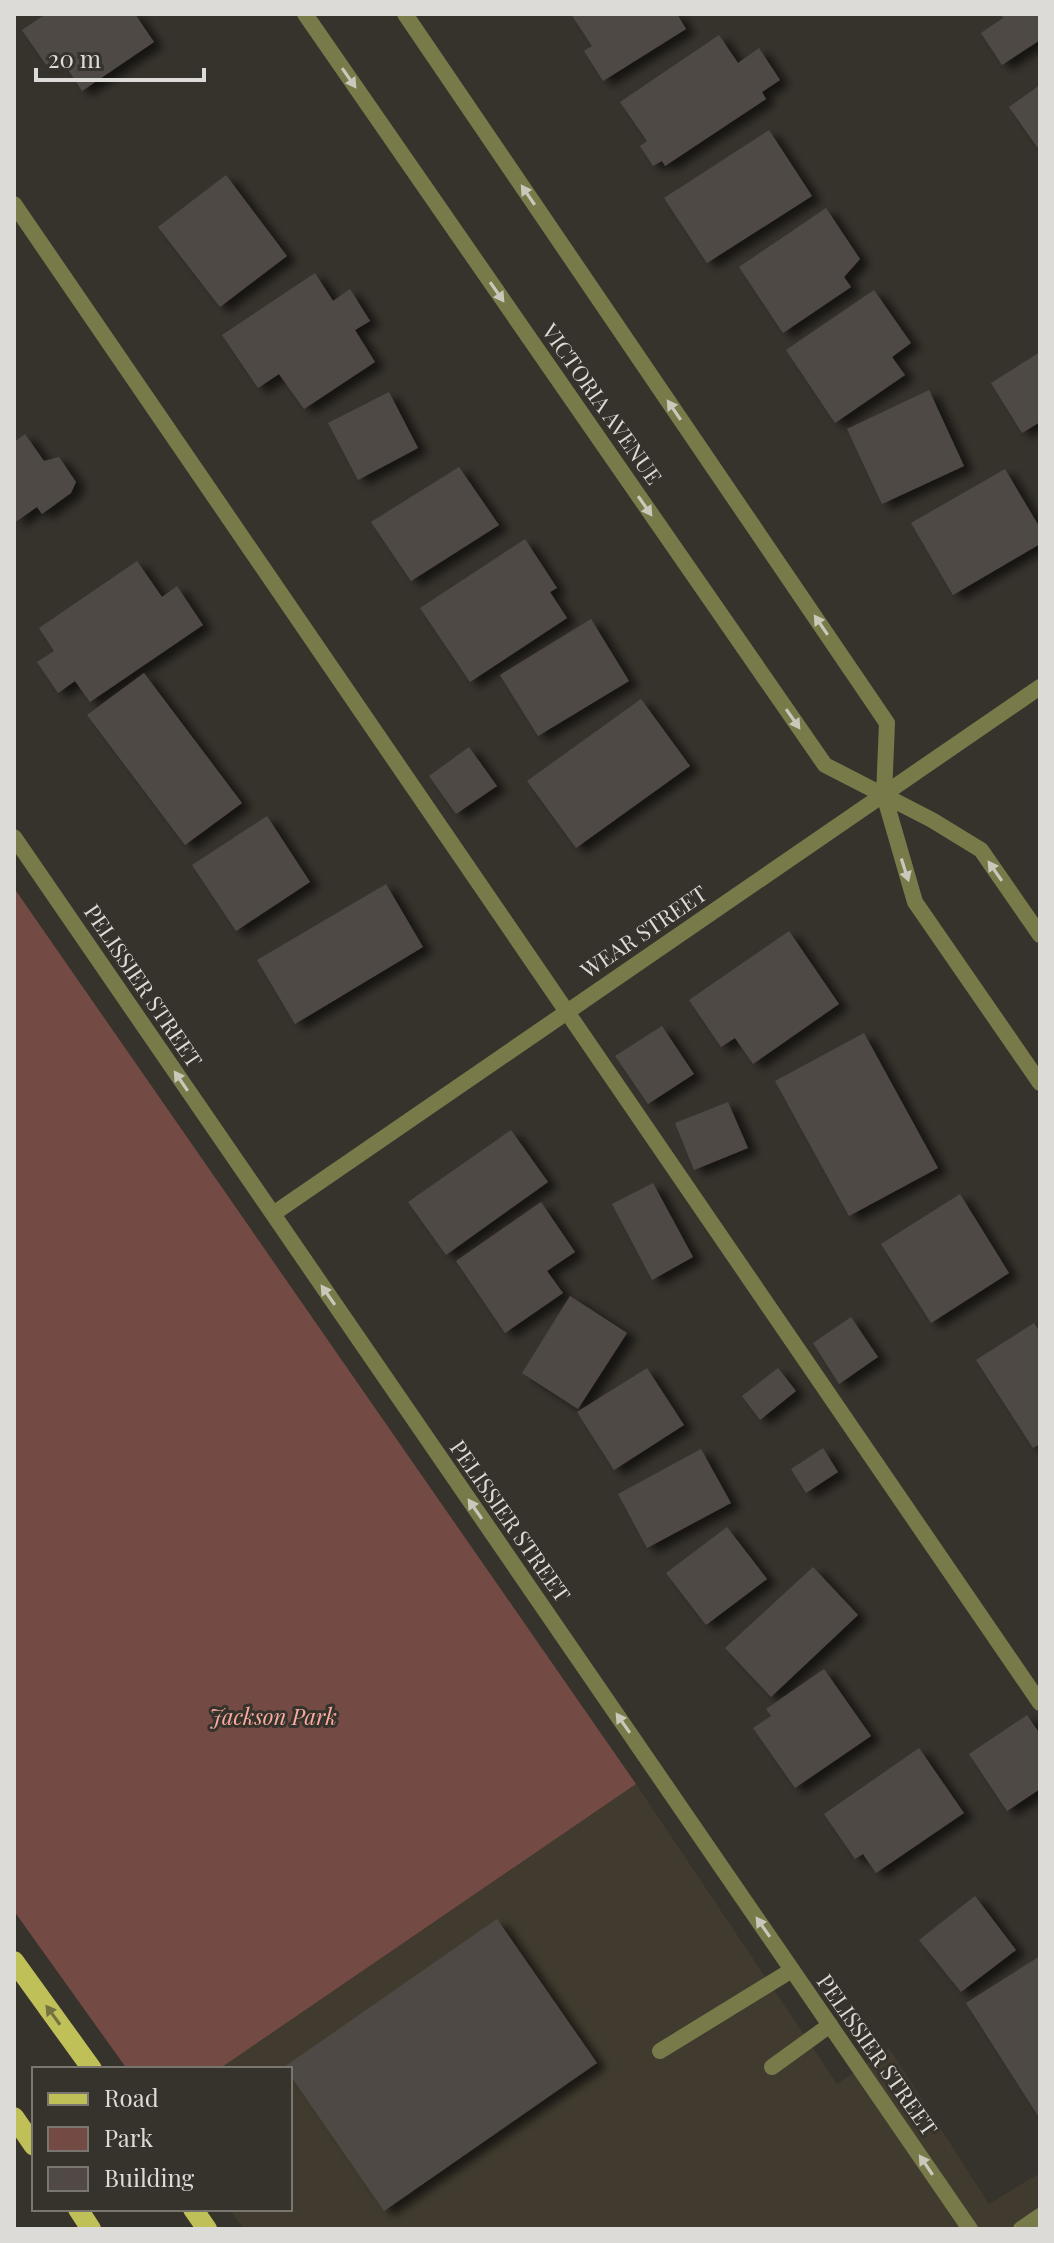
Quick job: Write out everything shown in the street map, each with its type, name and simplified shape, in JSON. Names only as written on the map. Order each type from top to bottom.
[{"type":"main road","points":[[14,1961],[91,2067]]},
{"type":"main road","points":[[14,2117],[32,2143]]},
{"type":"main road","points":[[79,2211],[91,2229]]},
{"type":"main road","points":[[194,2211],[207,2229]]},
{"type":"street","name":"VICTORIA AVENUE","points":[[305,14],[825,765],[981,850],[1040,935]]},
{"type":"street","points":[[405,14],[887,723],[884,795],[915,902],[1040,1083]]},
{"type":"street","points":[[14,204],[1040,1703]]},
{"type":"street","name":"WEAR STREET","points":[[273,1214],[1040,687]]},
{"type":"street","name":"PELISSIER STREET","points":[[14,837],[970,2229]]},
{"type":"street","points":[[660,2051],[792,1970]]},
{"type":"street","points":[[772,2067],[830,2025]]},
{"type":"street","points":[[1021,2229],[1040,2216]]},
{"type":"shaded area","points":[[636,1784],[837,2084],[889,2048],[989,2204],[1040,2173],[1040,2229],[244,2229],[230,2211],[292,2211],[292,2067],[222,2067]]},
{"type":"green space","name":"Jackson Park","points":[[14,888],[636,1784],[222,2067],[126,2067],[14,1911]]},
{"type":"building","points":[[46,14],[135,14],[154,42],[82,91],[59,56],[46,65],[22,30]]},
{"type":"building","points":[[571,14],[677,14],[686,29],[603,81],[584,51],[592,46]]},
{"type":"building","points":[[1001,14],[1040,14],[1040,40],[1002,65],[981,33],[1003,18]]},
{"type":"building","points":[[719,35],[738,63],[759,48],[780,80],[762,92],[766,99],[665,166],[662,161],[653,166],[640,146],[647,141],[620,102]]},
{"type":"building","points":[[1040,85],[1040,151],[1009,107]]},
{"type":"building","points":[[769,130],[812,196],[707,263],[664,198]]},
{"type":"building","points":[[226,175],[287,256],[220,307],[158,227]]},
{"type":"building","points":[[826,208],[860,259],[844,277],[851,287],[783,333],[739,267]]},
{"type":"building","points":[[315,273],[333,301],[350,289],[370,321],[355,330],[375,362],[304,409],[279,374],[258,388],[222,335]]},
{"type":"building","points":[[874,290],[911,343],[892,357],[905,375],[835,423],[786,350]]},
{"type":"building","points":[[1040,352],[1040,422],[1022,433],[991,383]]},
{"type":"building","points":[[929,390],[964,466],[882,504],[847,429]]},
{"type":"building","points":[[389,392],[418,448],[358,480],[328,423]]},
{"type":"building","points":[[25,434],[44,461],[59,457],[76,482],[71,493],[42,514],[37,507],[14,523],[14,442]]},
{"type":"building","points":[[459,467],[499,525],[411,581],[371,522]]},
{"type":"building","points":[[1005,469],[1040,528],[1040,544],[953,595],[911,523]]},
{"type":"building","points":[[525,539],[557,588],[550,592],[567,618],[470,682],[420,608]]},
{"type":"building","points":[[137,561],[162,597],[177,586],[203,625],[90,702],[75,681],[58,693],[37,662],[54,651],[39,628]]},
{"type":"building","points":[[591,619],[629,681],[538,736],[500,675]]},
{"type":"building","points":[[144,673],[242,803],[185,845],[87,715]]},
{"type":"building","points":[[641,699],[690,766],[576,848],[527,781]]},
{"type":"building","points":[[469,747],[497,786],[456,814],[429,776]]},
{"type":"building","points":[[267,816],[310,882],[236,931],[192,865]]},
{"type":"building","points":[[386,884],[423,947],[295,1024],[257,960]]},
{"type":"building","points":[[789,931],[839,1004],[753,1064],[735,1038],[721,1047],[689,1000]]},
{"type":"building","points":[[662,1026],[694,1074],[648,1104],[615,1056]]},
{"type":"building","points":[[864,1033],[938,1168],[849,1216],[775,1081]]},
{"type":"building","points":[[728,1102],[748,1148],[694,1170],[675,1123]]},
{"type":"building","points":[[511,1130],[548,1182],[446,1255],[408,1202]]},
{"type":"building","points":[[653,1183],[693,1257],[652,1280],[612,1204]]},
{"type":"building","points":[[960,1194],[1009,1273],[931,1323],[881,1244]]},
{"type":"building","points":[[541,1202],[575,1252],[547,1271],[563,1293],[505,1333],[456,1261]]},
{"type":"building","points":[[570,1296],[627,1333],[578,1409],[522,1373]]},
{"type":"building","points":[[851,1317],[878,1357],[839,1384],[813,1343]]},
{"type":"building","points":[[1034,1323],[1040,1332],[1040,1444],[1033,1448],[976,1360]]},
{"type":"building","points":[[647,1368],[684,1425],[614,1470],[577,1412]]},
{"type":"building","points":[[778,1368],[796,1391],[760,1420],[742,1396]]},
{"type":"building","points":[[823,1448],[838,1472],[806,1493],[791,1469]]},
{"type":"building","points":[[701,1449],[731,1503],[647,1548],[618,1494]]},
{"type":"building","points":[[727,1527],[767,1579],[706,1625],[666,1573]]},
{"type":"building","points":[[813,1567],[858,1615],[771,1697],[725,1648]]},
{"type":"building","points":[[824,1669],[871,1736],[795,1788],[753,1728],[771,1716],[766,1709]]},
{"type":"building","points":[[1027,1715],[1040,1734],[1040,1789],[1007,1811],[969,1754]]},
{"type":"building","points":[[919,1748],[964,1813],[876,1873],[863,1854],[855,1859],[824,1814]]},
{"type":"building","points":[[975,1896],[1016,1950],[961,1992],[919,1940]]},
{"type":"building","points":[[497,1919],[597,2063],[384,2211],[292,2078],[292,2067],[284,2067]]},
{"type":"building","points":[[1040,1956],[1040,2119],[966,2003]]}]
